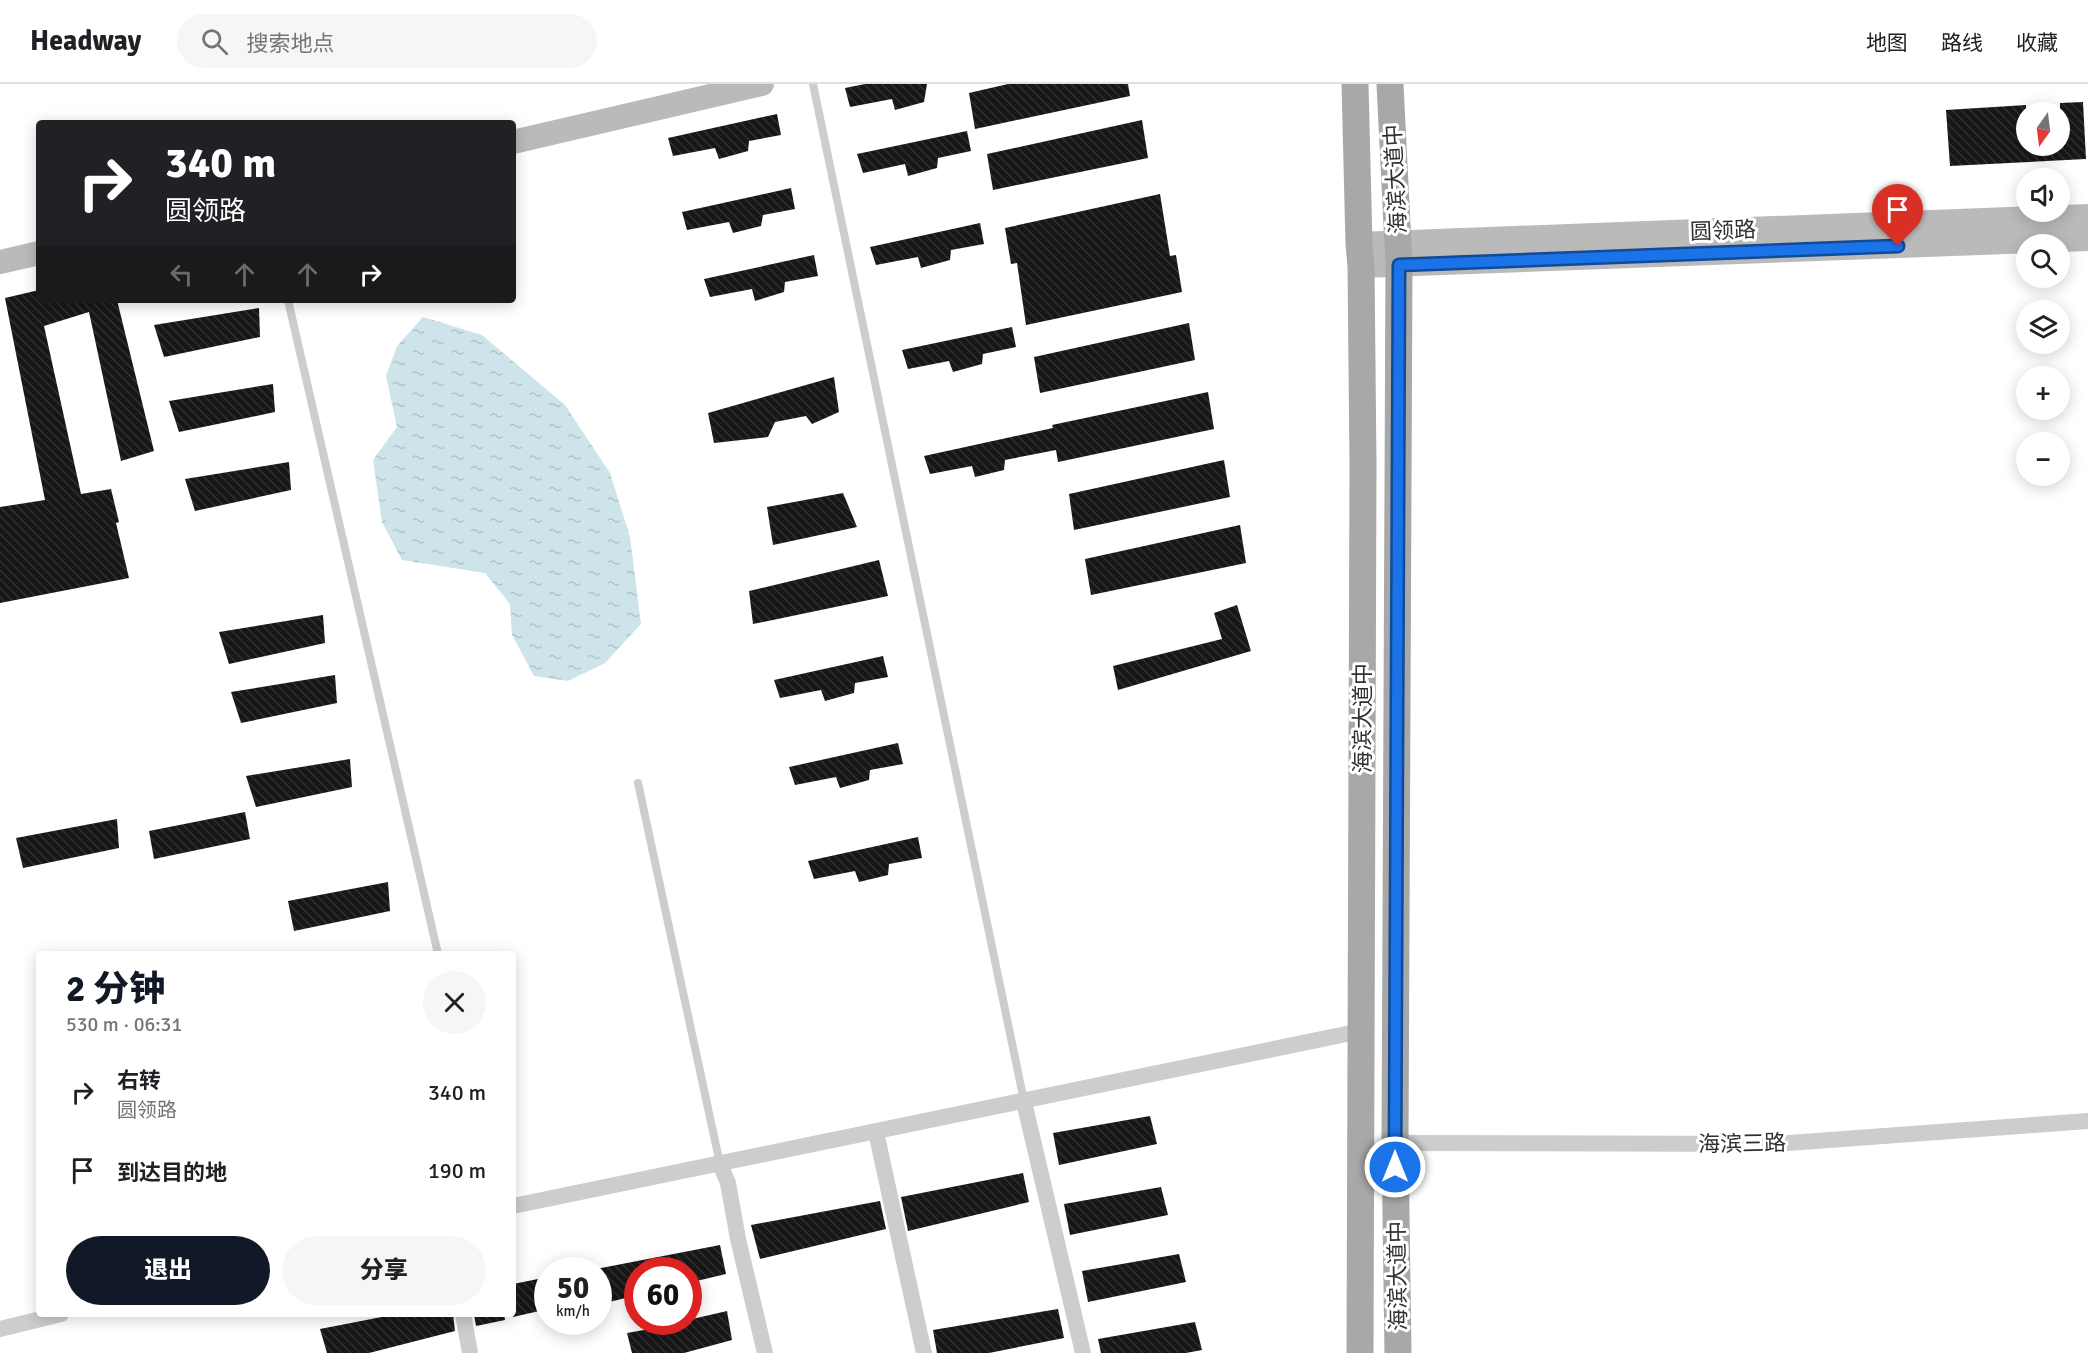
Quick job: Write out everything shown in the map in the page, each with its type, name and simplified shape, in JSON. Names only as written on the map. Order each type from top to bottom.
[{"type":"main road","name":"海滨大道中","points":[[1355,84],[1363,464],[1360,1353]]},
{"type":"main road","name":"海滨大道中","points":[[1390,84],[1399,254],[1395,1143],[1398,1353]]},
{"type":"street","points":[[516,141],[762,84]]},
{"type":"street","name":"圆领路","points":[[1399,254],[2088,216]]},
{"type":"street","name":"圆领路","points":[[1360,255],[2088,239]]},
{"type":"street","points":[[0,262],[36,254]]},
{"type":"street","points":[[516,1205],[1361,1031]]},
{"type":"street","points":[[1024,1102],[1083,1353]]},
{"type":"street","name":"海滨三路","points":[[1395,1143],[1775,1144],[2088,1121]]},
{"type":"street","points":[[876,1132],[924,1353]]},
{"type":"street","points":[[720,1164],[728,1183],[738,1239],[765,1353]]},
{"type":"street","points":[[0,1329],[49,1317]]},
{"type":"street","points":[[464,1317],[470,1353]]},
{"type":"lane","points":[[813,84],[1024,1102]]},
{"type":"lane","points":[[289,303],[437,951]]},
{"type":"lane","points":[[638,783],[720,1164]]},
{"type":"water","points":[[423,317],[482,335],[565,405],[610,473],[630,537],[641,624],[605,663],[568,681],[534,676],[512,635],[510,604],[485,573],[402,560],[382,522],[373,460],[397,427],[386,376],[397,346]]},
{"type":"building","points":[[865,84],[927,84],[924,102],[895,110],[892,99],[850,107],[845,88]]},
{"type":"building","points":[[1008,84],[1128,84],[1130,96],[975,129],[969,93]]},
{"type":"building","points":[[2083,102],[2086,159],[1950,166],[1946,110],[2016,106],[2016,156],[2070,156],[2070,103]]},
{"type":"building","points":[[777,114],[781,135],[749,141],[748,151],[719,159],[715,148],[673,156],[668,138]]},
{"type":"building","points":[[1142,120],[1148,158],[993,190],[987,154]]},
{"type":"building","points":[[967,131],[971,151],[938,158],[937,168],[908,176],[905,164],[863,173],[857,154]]},
{"type":"building","points":[[791,188],[795,209],[763,215],[761,226],[733,233],[729,222],[687,230],[682,212]]},
{"type":"building","points":[[1160,194],[1170,256],[1176,255],[1182,292],[1026,325],[1017,263],[1011,264],[1005,228]]},
{"type":"building","points":[[980,223],[984,244],[951,250],[950,260],[921,268],[918,257],[876,265],[870,247]]},
{"type":"building","points":[[814,255],[818,276],[785,282],[784,292],[755,301],[752,289],[710,297],[704,279]]},
{"type":"building","points":[[36,291],[36,303],[118,303],[154,451],[121,461],[89,312],[44,326],[81,494],[111,489],[119,522],[116,523],[129,578],[0,603],[0,507],[45,500],[5,298]]},
{"type":"building","points":[[259,308],[260,337],[164,357],[154,325]]},
{"type":"building","points":[[1189,323],[1195,360],[1040,393],[1034,357]]},
{"type":"building","points":[[1012,327],[1016,347],[983,354],[982,364],[953,372],[949,361],[908,369],[902,350]]},
{"type":"building","points":[[834,377],[839,412],[812,424],[806,416],[775,422],[768,437],[714,443],[708,413]]},
{"type":"building","points":[[273,384],[275,412],[179,432],[169,401]]},
{"type":"building","points":[[1208,392],[1214,429],[1058,462],[1056,450],[1005,460],[1004,470],[975,477],[972,466],[930,474],[924,456],[1053,428],[1052,425]]},
{"type":"building","points":[[1224,460],[1230,497],[1074,530],[1069,494]]},
{"type":"building","points":[[289,462],[291,490],[195,511],[185,479]]},
{"type":"building","points":[[843,493],[857,527],[773,545],[767,507]]},
{"type":"building","points":[[1240,525],[1246,563],[1091,595],[1085,559]]},
{"type":"building","points":[[879,560],[888,596],[753,624],[749,591]]},
{"type":"building","points":[[1237,605],[1251,651],[1118,690],[1113,666],[1222,639],[1214,613]]},
{"type":"building","points":[[323,615],[325,643],[229,664],[219,632]]},
{"type":"building","points":[[883,656],[888,677],[855,683],[854,693],[825,701],[821,690],[780,698],[774,680]]},
{"type":"building","points":[[335,675],[337,703],[241,723],[231,692]]},
{"type":"building","points":[[898,743],[903,764],[870,770],[869,780],[840,788],[836,777],[795,785],[789,767]]},
{"type":"building","points":[[350,759],[352,787],[256,807],[246,776]]},
{"type":"building","points":[[245,812],[250,839],[154,859],[149,831]]},
{"type":"building","points":[[117,819],[119,848],[23,868],[16,838]]},
{"type":"building","points":[[918,837],[922,858],[889,864],[888,875],[859,882],[855,871],[814,879],[808,861]]},
{"type":"building","points":[[388,882],[390,911],[294,931],[288,901]]},
{"type":"building","points":[[1150,1116],[1157,1144],[1059,1165],[1053,1133]]},
{"type":"building","points":[[1023,1173],[1029,1202],[908,1231],[901,1197]]},
{"type":"building","points":[[1161,1187],[1168,1215],[1070,1235],[1064,1204]]},
{"type":"building","points":[[880,1201],[886,1229],[760,1259],[751,1225]]},
{"type":"building","points":[[720,1245],[726,1274],[702,1280],[702,1257],[658,1257]]},
{"type":"building","points":[[1179,1254],[1186,1282],[1088,1302],[1082,1271]]},
{"type":"building","points":[[624,1264],[624,1298],[612,1301],[612,1266]]},
{"type":"building","points":[[534,1280],[534,1312],[516,1316],[516,1283]]},
{"type":"building","points":[[1058,1309],[1064,1338],[989,1353],[937,1353],[933,1330]]},
{"type":"building","points":[[727,1311],[732,1340],[684,1353],[632,1353],[628,1335],[702,1335],[702,1317]]},
{"type":"building","points":[[382,1317],[453,1317],[455,1331],[369,1353],[327,1353],[320,1329]]},
{"type":"building","points":[[474,1317],[504,1317],[505,1320],[476,1326]]},
{"type":"building","points":[[1195,1322],[1202,1350],[1186,1353],[1101,1353],[1098,1339]]},
{"type":"route","points":[[1395,1167],[1399,265],[1898,246]]}]
